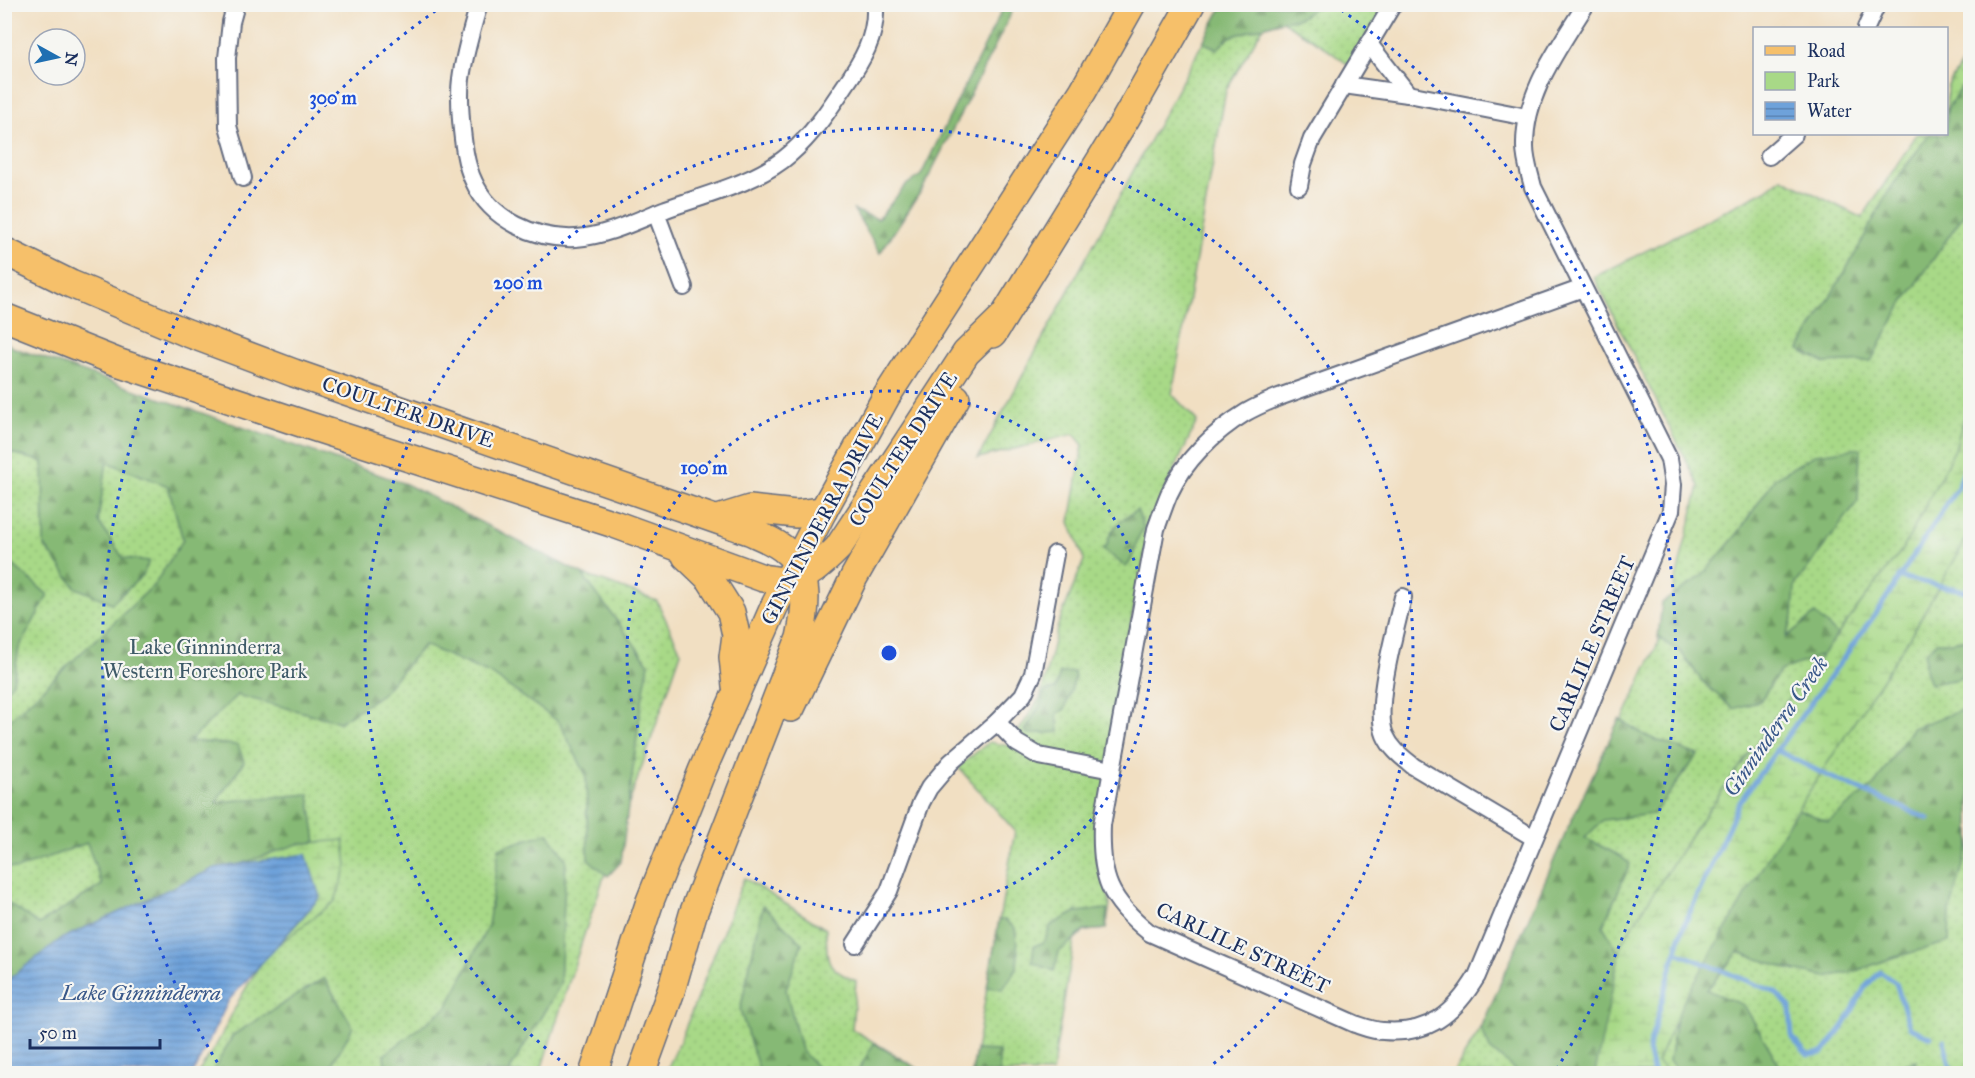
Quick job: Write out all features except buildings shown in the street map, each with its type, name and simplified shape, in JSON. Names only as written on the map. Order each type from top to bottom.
[{"type":"main road","name":"GINNINDERRA DRIVE","points":[[593,1074],[650,901],[702,771],[736,689],[798,578],[823,511],[886,397],[1083,91],[1132,4]]},
{"type":"main road","name":"GINNINDERRA DRIVE","points":[[671,991],[704,919],[796,694],[848,587],[1002,318],[1125,120],[1191,4]]},
{"type":"main road","name":"COULTER DRIVE","points":[[4,252],[71,284],[185,332],[294,373],[749,531],[780,546],[798,578]]},
{"type":"main road","name":"COULTER DRIVE","points":[[4,317],[117,362],[614,524],[763,578],[798,578],[823,564],[838,548],[966,353],[1002,318]]},
{"type":"main road","points":[[718,519],[750,509],[796,514],[823,511]]},
{"type":"main road","points":[[679,549],[710,579],[731,612],[736,635],[733,657],[736,689]]},
{"type":"main road","name":"GINNINDERRA DRIVE","points":[[641,1074],[671,991],[693,914],[800,638],[805,608],[798,578]]},
{"type":"street","points":[[236,4],[231,22],[227,58],[228,126],[243,178]]},
{"type":"street","points":[[479,4],[461,79],[463,141],[470,173],[474,184],[489,205],[510,222],[523,228],[564,238],[605,232],[747,179],[790,155],[812,133],[858,68],[870,44],[876,18],[875,4]]},
{"type":"street","points":[[1299,186],[1312,139],[1393,4]]},
{"type":"street","name":"CARLILE STREET","points":[[1583,288],[1279,397],[1245,413],[1214,435],[1178,478],[1169,494],[1156,529],[1102,825],[1101,853],[1107,880],[1120,905],[1129,916],[1150,933],[1355,1024],[1381,1031],[1407,1031],[1420,1028],[1444,1016],[1463,998],[1477,976],[1671,511],[1673,485],[1669,459],[1533,187],[1526,160],[1527,117],[1531,102],[1544,72],[1586,4]]},
{"type":"street","points":[[1866,27],[1877,4]]},
{"type":"street","points":[[1369,44],[1408,93]]},
{"type":"street","points":[[1344,85],[1408,93],[1527,117]]},
{"type":"street","points":[[1769,156],[1793,135]]},
{"type":"street","points":[[656,213],[684,287]]},
{"type":"street","points":[[855,944],[889,891],[921,803],[929,788],[951,762],[997,722],[1023,695],[1033,674],[1055,554]]},
{"type":"street","points":[[1403,597],[1382,697],[1381,715],[1385,735],[1396,753],[1413,766],[1534,838]]},
{"type":"street","points":[[997,722],[1017,743],[1040,756],[1112,770]]},
{"type":"green space","points":[[1003,5],[1015,5],[923,188],[880,253],[854,210],[878,219],[906,185],[921,175]]},
{"type":"green space","points":[[1223,5],[1386,5],[1350,66],[1282,21],[1263,27],[1226,90],[1172,394],[1197,421],[1168,484],[1147,544],[1118,685],[1100,850],[1110,904],[1106,929],[1084,931],[1074,941],[1052,1073],[972,1073],[1015,831],[958,767],[989,742],[1009,746],[1040,698],[1058,625],[1084,560],[1070,522],[1083,445],[1074,434],[978,458]]},
{"type":"green space","points":[[1223,5],[1319,5],[1300,18],[1282,21],[1230,37],[1217,49],[1203,42]]},
{"type":"green space","points":[[1970,50],[1970,1073],[1453,1074],[1481,1028],[1663,632],[1699,486],[1594,277],[1766,190],[1782,178],[1862,218],[1916,135],[1948,135],[1948,85]]},
{"type":"green space","points":[[1970,75],[1970,205],[1899,310],[1871,361],[1825,363],[1799,350],[1888,192],[1928,135],[1948,135],[1948,108]]},
{"type":"green space","points":[[5,341],[12,347],[406,484],[582,574],[649,664],[641,706],[621,862],[608,876],[588,859],[586,775],[559,722],[492,675],[424,645],[382,694],[340,722],[237,695],[190,741],[238,745],[244,762],[216,802],[309,794],[316,842],[298,844],[241,864],[215,868],[61,939],[5,982],[5,901],[39,924],[102,885],[87,843],[17,869],[5,867],[5,724],[154,585],[183,540],[168,486],[107,462],[98,521],[123,558],[149,561],[143,575],[112,603],[76,588],[44,545],[43,462],[5,451]]},
{"type":"green space","name":"Lake Ginninderra Western Foreshore Park","points":[[4,379],[657,601],[681,652],[583,938],[540,1073],[198,1073],[218,1042],[257,969],[289,925],[238,852],[5,960]]},
{"type":"green space","points":[[1970,396],[1970,528],[1962,547],[1909,638],[1784,830],[1685,998],[1657,1062],[1669,1073],[1595,1073],[1622,942],[1694,830],[1787,701],[1904,547],[1955,449]]},
{"type":"green space","points":[[1860,448],[1858,501],[1795,585],[1793,616],[1786,637],[1815,614],[1842,639],[1822,655],[1780,671],[1760,701],[1733,709],[1702,681],[1680,651],[1658,638],[1662,603],[1702,576],[1738,533],[1775,478],[1816,454]]},
{"type":"green space","points":[[1137,510],[1144,528],[1130,563],[1126,567],[1103,549],[1114,529],[1122,520]]},
{"type":"green space","points":[[5,558],[48,595],[19,648],[13,683],[5,691]]},
{"type":"green space","points":[[1970,639],[1970,667],[1959,679],[1930,684],[1925,670],[1925,653],[1937,642]]},
{"type":"green space","points":[[1074,672],[1075,678],[1065,709],[1057,714],[1059,732],[1028,734],[1025,731],[1045,691],[1055,689],[1060,673]]},
{"type":"green space","points":[[1970,707],[1970,842],[1950,911],[1949,942],[1853,972],[1826,977],[1788,969],[1738,952],[1707,990],[1744,1005],[1784,1073],[1681,1073],[1669,1061],[1690,931],[1768,796],[1828,822],[1875,784],[1912,728]]},
{"type":"green space","points":[[1619,719],[1646,736],[1698,755],[1653,814],[1603,820],[1585,838],[1620,856],[1630,864],[1603,926],[1628,969],[1619,1073],[1518,1073],[1490,1049],[1481,1028],[1567,830]]},
{"type":"green space","points":[[548,833],[566,859],[560,985],[510,1073],[386,1073],[384,1055],[447,1007],[488,926],[499,848]]},
{"type":"green space","points":[[344,840],[347,866],[335,901],[278,945],[320,897],[241,864],[298,844]]},
{"type":"green space","points":[[744,878],[826,929],[829,962],[845,976],[856,981],[852,1029],[925,1073],[665,1074]]},
{"type":"green space","points":[[763,905],[802,943],[786,990],[801,1050],[822,1073],[760,1073],[740,1010]]},
{"type":"green space","points":[[1107,909],[1106,929],[1084,931],[1059,952],[1054,971],[1032,962],[1034,946],[1044,942],[1051,925],[1076,912]]},
{"type":"green space","points":[[999,920],[1005,920],[1015,928],[1018,953],[1017,968],[1003,989],[987,987]]},
{"type":"green space","points":[[324,978],[353,1027],[327,1073],[212,1073],[233,1035]]},
{"type":"green space","points":[[874,1043],[925,1073],[857,1073]]},
{"type":"green space","points":[[976,1050],[999,1051],[999,1073],[972,1073]]},
{"type":"green space","points":[[1916,1061],[1911,1073],[1883,1073],[1886,1070]]},
{"type":"water","name":"Lake Ginninderra","points":[[306,854],[320,897],[229,1000],[193,1073],[5,1073],[5,982],[61,939],[215,868]]},
{"type":"waterway","name":"Ginninderra Creek","points":[[1654,1074],[1648,1050],[1682,930],[1740,801],[1879,609],[1958,487],[1970,456]]},
{"type":"waterway","points":[[1899,577],[1970,592]]},
{"type":"waterway","points":[[1776,750],[1828,776],[1929,819]]},
{"type":"waterway","points":[[1676,952],[1775,992],[1790,1007],[1792,1038],[1808,1055],[1823,1053],[1845,1024],[1865,987],[1880,972],[1896,983],[1910,1028],[1931,1037]]},
{"type":"waterway","points":[[1944,1041],[1951,1069],[1949,1074]]}]
